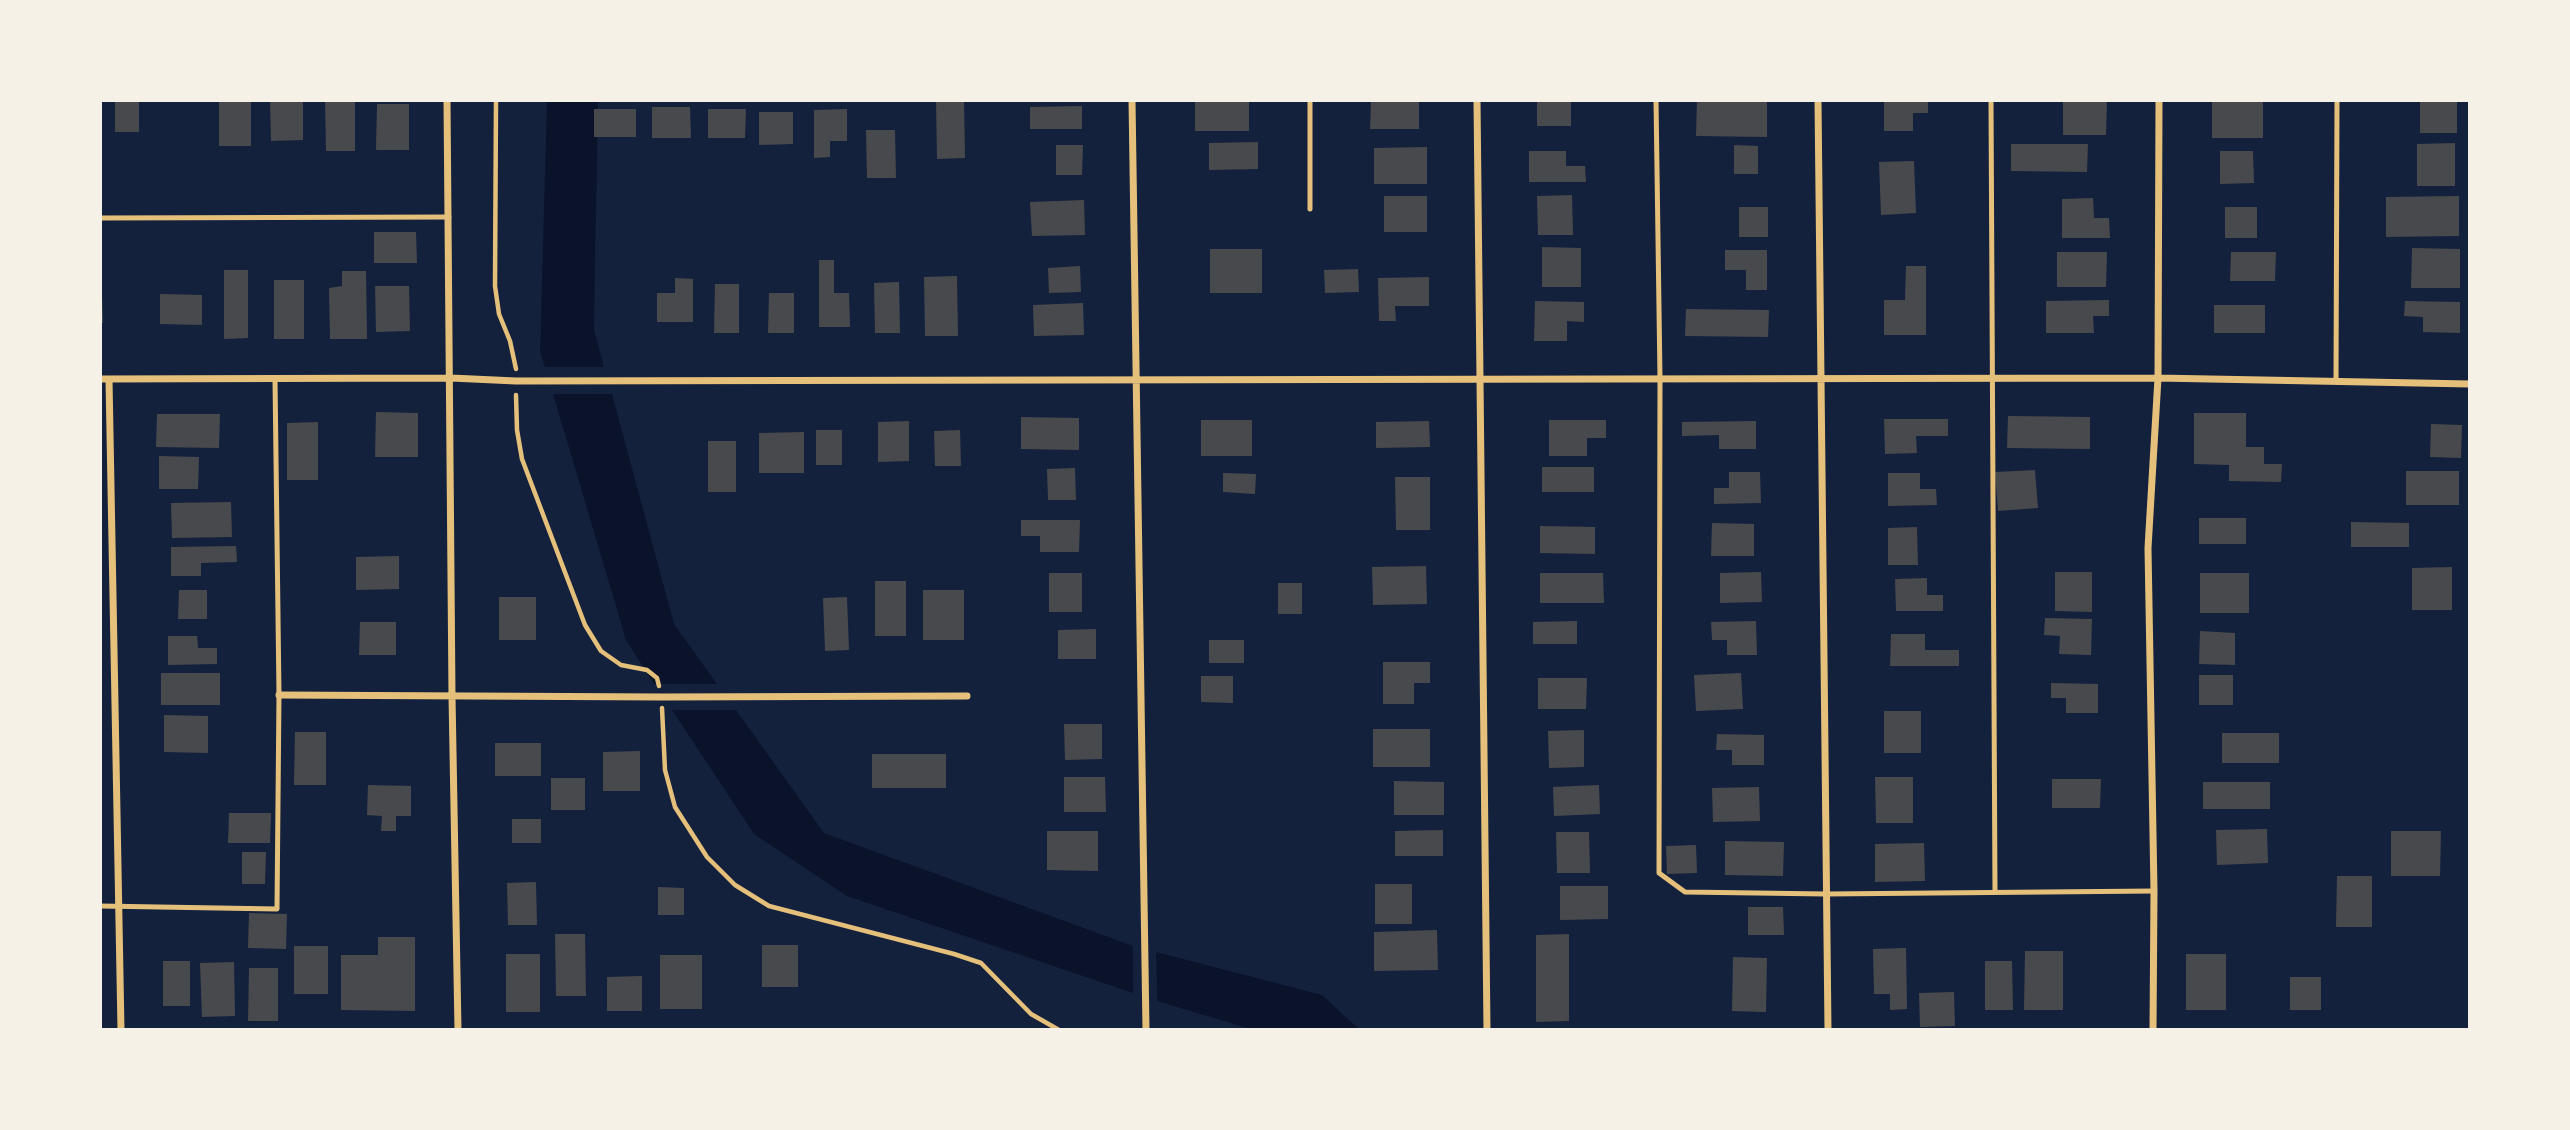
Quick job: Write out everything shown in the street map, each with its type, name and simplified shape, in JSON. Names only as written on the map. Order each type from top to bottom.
[{"type":"street","points":[[447,100],[458,1030]]},
{"type":"street","points":[[1132,100],[1146,1030]]},
{"type":"street","points":[[1477,100],[1488,1030]]},
{"type":"street","points":[[1818,100],[1828,1030]]},
{"type":"street","points":[[2152,1030],[2154,891],[2148,548],[2158,378],[2159,100]]},
{"type":"street","points":[[100,379],[516,381],[2158,378],[2470,383]]},
{"type":"street","points":[[109,379],[121,1030]]},
{"type":"street","points":[[279,695],[967,696]]},
{"type":"lane","points":[[1310,100],[1310,209]]},
{"type":"lane","points":[[1656,100],[1660,379],[1659,873],[1685,892],[1826,894],[2154,891]]},
{"type":"lane","points":[[1991,100],[1995,892]]},
{"type":"lane","points":[[2336,381],[2337,100]]},
{"type":"lane","points":[[100,218],[449,217]]},
{"type":"lane","points":[[100,906],[277,909],[279,695],[275,379]]},
{"type":"path","points":[[496,100],[495,286],[499,314],[516,363],[517,430],[522,460],[584,625],[601,652],[621,666],[647,670],[657,678],[661,697],[665,770],[675,807],[708,857],[735,886],[769,906],[981,963],[1031,1014],[1059,1030]]},
{"type":"water","points":[[547,100],[598,100],[594,330],[604,367],[545,367],[540,352]]},
{"type":"water","points":[[553,394],[612,394],[674,624],[717,684],[654,684],[626,640]]},
{"type":"water","points":[[672,710],[736,710],[824,833],[1133,946],[1133,993],[847,896],[754,834]]},
{"type":"water","points":[[1156,952],[1322,995],[1360,1030],[1254,1030],[1157,1001]]},
{"type":"building","points":[[115,100],[139,100],[139,132],[115,132]]},
{"type":"building","points":[[219,100],[251,100],[251,146],[219,146]]},
{"type":"building","points":[[270,100],[303,100],[303,140],[271,141]]},
{"type":"building","points":[[325,100],[355,100],[355,151],[326,151]]},
{"type":"building","points":[[936,100],[964,100],[965,158],[937,159]]},
{"type":"building","points":[[1195,100],[1249,100],[1249,131],[1195,131]]},
{"type":"building","points":[[1371,100],[1419,100],[1419,129],[1370,129]]},
{"type":"building","points":[[1537,100],[1571,100],[1571,126],[1537,126]]},
{"type":"building","points":[[1697,100],[1767,100],[1767,137],[1696,136]]},
{"type":"building","points":[[1884,100],[1928,100],[1928,113],[1913,113],[1913,131],[1884,131]]},
{"type":"building","points":[[2063,100],[2107,100],[2106,135],[2063,135]]},
{"type":"building","points":[[2212,100],[2263,100],[2263,138],[2212,138]]},
{"type":"building","points":[[2420,100],[2457,100],[2457,133],[2420,133]]},
{"type":"building","points":[[377,104],[409,104],[409,150],[376,150]]},
{"type":"building","points":[[1082,106],[1082,129],[1030,129],[1030,107]]},
{"type":"building","points":[[652,107],[690,107],[691,138],[652,138]]},
{"type":"building","points":[[594,109],[636,109],[636,137],[594,137]]},
{"type":"building","points":[[708,109],[746,109],[745,138],[708,138]]},
{"type":"building","points":[[847,109],[847,141],[830,141],[830,157],[814,158],[814,110]]},
{"type":"building","points":[[759,112],[793,112],[793,144],[759,145]]},
{"type":"building","points":[[866,130],[895,130],[896,178],[867,178]]},
{"type":"building","points":[[1258,142],[1258,169],[1209,170],[1209,143]]},
{"type":"building","points":[[2455,143],[2455,186],[2417,186],[2417,144]]},
{"type":"building","points":[[2011,144],[2088,144],[2087,172],[2011,171]]},
{"type":"building","points":[[1056,145],[1083,145],[1082,175],[1056,175]]},
{"type":"building","points":[[1734,145],[1758,146],[1758,174],[1734,174]]},
{"type":"building","points":[[1427,147],[1427,184],[1374,184],[1374,148]]},
{"type":"building","points":[[1529,151],[1566,151],[1566,166],[1585,166],[1586,182],[1529,182]]},
{"type":"building","points":[[2220,151],[2253,151],[2254,183],[2220,184]]},
{"type":"building","points":[[1914,161],[1916,213],[1881,215],[1879,162]]},
{"type":"building","points":[[1572,195],[1573,235],[1538,235],[1537,196]]},
{"type":"building","points":[[1384,196],[1427,196],[1427,232],[1384,232]]},
{"type":"building","points":[[2459,196],[2459,236],[2386,237],[2386,197]]},
{"type":"building","points":[[2093,198],[2094,218],[2109,218],[2110,238],[2062,238],[2062,199]]},
{"type":"building","points":[[1084,200],[1085,235],[1032,236],[1030,202]]},
{"type":"building","points":[[1739,207],[1768,207],[1768,237],[1739,237]]},
{"type":"building","points":[[2225,207],[2257,207],[2257,238],[2225,238]]},
{"type":"building","points":[[374,232],[416,232],[417,263],[374,263]]},
{"type":"building","points":[[1542,247],[1581,248],[1581,287],[1542,287]]},
{"type":"building","points":[[2412,248],[2460,249],[2460,288],[2411,288]]},
{"type":"building","points":[[1210,249],[1262,249],[1262,293],[1210,293]]},
{"type":"building","points":[[1725,250],[1767,250],[1767,290],[1746,290],[1746,270],[1725,270]]},
{"type":"building","points":[[2057,252],[2107,252],[2106,287],[2057,287]]},
{"type":"building","points":[[2231,252],[2276,252],[2275,281],[2230,281]]},
{"type":"building","points":[[819,260],[834,260],[834,293],[849,293],[850,327],[819,327]]},
{"type":"building","points":[[1080,266],[1081,292],[1049,293],[1048,268]]},
{"type":"building","points":[[1906,266],[1926,266],[1926,335],[1884,335],[1884,300],[1905,300]]},
{"type":"building","points":[[1358,269],[1359,292],[1325,293],[1324,270]]},
{"type":"building","points":[[224,270],[248,270],[248,338],[224,339]]},
{"type":"building","points":[[342,271],[366,271],[367,339],[330,339],[329,288],[342,286]]},
{"type":"building","points":[[957,276],[958,336],[925,336],[924,277]]},
{"type":"building","points":[[1429,277],[1429,306],[1395,306],[1396,321],[1379,321],[1378,278]]},
{"type":"building","points":[[675,278],[693,279],[693,322],[657,322],[657,293],[675,293]]},
{"type":"building","points":[[274,280],[304,280],[304,339],[274,339]]},
{"type":"building","points":[[899,282],[900,333],[875,333],[874,283]]},
{"type":"building","points":[[715,284],[739,284],[739,333],[714,333]]},
{"type":"building","points":[[375,286],[409,286],[410,331],[376,332]]},
{"type":"building","points":[[102,293],[103,323],[100,323]]},
{"type":"building","points":[[769,293],[794,293],[794,333],[768,333]]},
{"type":"building","points":[[160,294],[202,295],[202,325],[160,324]]},
{"type":"building","points":[[2109,300],[2109,316],[2093,316],[2094,333],[2046,333],[2046,301]]},
{"type":"building","points":[[1535,301],[1584,302],[1584,322],[1567,321],[1567,341],[1534,341]]},
{"type":"building","points":[[2405,301],[2460,302],[2460,333],[2423,332],[2423,317],[2404,316]]},
{"type":"building","points":[[1083,303],[1084,335],[1034,336],[1033,305]]},
{"type":"building","points":[[2214,305],[2265,305],[2265,333],[2214,333]]},
{"type":"building","points":[[1686,309],[1769,310],[1768,337],[1685,336]]},
{"type":"building","points":[[376,412],[418,413],[418,457],[375,457]]},
{"type":"building","points":[[2194,413],[2246,413],[2246,447],[2264,447],[2264,464],[2282,464],[2281,482],[2229,481],[2229,465],[2194,464]]},
{"type":"building","points":[[157,414],[220,414],[219,448],[156,447]]},
{"type":"building","points":[[2008,416],[2090,417],[2090,449],[2007,448]]},
{"type":"building","points":[[1021,417],[1079,418],[1079,450],[1021,449]]},
{"type":"building","points":[[1884,419],[1948,419],[1948,436],[1916,436],[1917,453],[1885,454]]},
{"type":"building","points":[[1201,420],[1252,420],[1252,456],[1201,456]]},
{"type":"building","points":[[1549,420],[1606,420],[1606,438],[1587,438],[1587,456],[1549,456]]},
{"type":"building","points":[[909,421],[909,461],[878,462],[878,422]]},
{"type":"building","points":[[1429,421],[1430,447],[1376,448],[1376,422]]},
{"type":"building","points":[[1756,421],[1756,449],[1719,449],[1719,435],[1682,436],[1682,422]]},
{"type":"building","points":[[318,422],[318,480],[287,480],[287,423]]},
{"type":"building","points":[[2431,424],[2462,425],[2461,458],[2430,457]]},
{"type":"building","points":[[816,430],[842,430],[842,465],[816,465]]},
{"type":"building","points":[[960,430],[961,466],[935,466],[934,431]]},
{"type":"building","points":[[804,432],[804,473],[759,473],[759,433]]},
{"type":"building","points":[[708,441],[736,441],[736,492],[708,492]]},
{"type":"building","points":[[159,456],[199,457],[198,489],[159,489]]},
{"type":"building","points":[[1542,467],[1594,467],[1594,492],[1542,492]]},
{"type":"building","points":[[1075,468],[1076,500],[1048,500],[1047,469]]},
{"type":"building","points":[[2035,470],[2038,508],[1998,511],[1995,472]]},
{"type":"building","points":[[2406,471],[2459,471],[2459,505],[2406,505]]},
{"type":"building","points":[[1729,472],[1760,472],[1761,503],[1714,504],[1714,488],[1729,488]]},
{"type":"building","points":[[1223,473],[1256,474],[1255,494],[1223,492]]},
{"type":"building","points":[[1888,473],[1920,473],[1920,489],[1936,489],[1937,505],[1888,506]]},
{"type":"building","points":[[1395,477],[1430,477],[1430,530],[1396,530]]},
{"type":"building","points":[[231,502],[232,537],[172,538],[171,503]]},
{"type":"building","points":[[2199,518],[2246,518],[2246,544],[2199,544]]},
{"type":"building","points":[[1021,520],[1080,520],[1079,552],[1040,552],[1040,536],[1021,536]]},
{"type":"building","points":[[2351,522],[2409,523],[2409,547],[2351,547]]},
{"type":"building","points":[[1712,523],[1754,524],[1754,556],[1711,556]]},
{"type":"building","points":[[1540,526],[1595,527],[1595,554],[1540,553]]},
{"type":"building","points":[[1917,527],[1918,565],[1888,565],[1888,528]]},
{"type":"building","points":[[236,546],[237,562],[201,563],[201,576],[171,576],[171,547]]},
{"type":"building","points":[[399,556],[399,589],[356,590],[356,557]]},
{"type":"building","points":[[1426,566],[1427,604],[1373,605],[1372,567]]},
{"type":"building","points":[[2452,567],[2452,610],[2412,610],[2412,568]]},
{"type":"building","points":[[1761,572],[1762,602],[1720,603],[1720,573]]},
{"type":"building","points":[[2055,572],[2092,572],[2092,612],[2055,611]]},
{"type":"building","points":[[1049,573],[1082,573],[1082,612],[1049,612]]},
{"type":"building","points":[[1540,573],[1603,573],[1604,603],[1540,603]]},
{"type":"building","points":[[2200,573],[2249,573],[2249,613],[2200,613]]},
{"type":"building","points":[[1927,578],[1927,595],[1943,595],[1943,611],[1896,611],[1895,579]]},
{"type":"building","points":[[875,581],[906,581],[906,636],[875,636]]},
{"type":"building","points":[[1278,583],[1302,583],[1302,614],[1278,614]]},
{"type":"building","points":[[179,590],[207,590],[207,619],[178,619]]},
{"type":"building","points":[[923,590],[964,590],[964,640],[923,640]]},
{"type":"building","points":[[499,597],[536,597],[536,640],[499,640]]},
{"type":"building","points":[[847,597],[849,650],[825,651],[823,598]]},
{"type":"building","points":[[2045,618],[2092,619],[2091,655],[2059,654],[2060,636],[2044,635]]},
{"type":"building","points":[[1577,621],[1577,644],[1533,644],[1533,622]]},
{"type":"building","points":[[1756,621],[1757,655],[1727,655],[1727,640],[1712,640],[1711,622]]},
{"type":"building","points":[[360,622],[396,622],[396,655],[359,655]]},
{"type":"building","points":[[1096,629],[1096,659],[1058,659],[1058,630]]},
{"type":"building","points":[[2200,631],[2235,633],[2235,665],[2199,664]]},
{"type":"building","points":[[1891,634],[1925,634],[1925,650],[1959,650],[1959,666],[1890,666]]},
{"type":"building","points":[[168,636],[197,636],[198,648],[217,648],[217,664],[168,665]]},
{"type":"building","points":[[1209,640],[1244,640],[1244,663],[1209,663]]},
{"type":"building","points":[[1383,662],[1430,662],[1430,683],[1414,683],[1414,704],[1383,704]]},
{"type":"building","points":[[161,673],[220,673],[220,705],[161,705]]},
{"type":"building","points":[[1741,673],[1743,709],[1696,711],[1694,675]]},
{"type":"building","points":[[2199,675],[2233,675],[2233,705],[2199,705]]},
{"type":"building","points":[[1201,676],[1233,676],[1233,703],[1201,702]]},
{"type":"building","points":[[1538,678],[1587,678],[1586,709],[1538,709]]},
{"type":"building","points":[[2051,683],[2098,684],[2098,713],[2066,713],[2066,698],[2051,698]]},
{"type":"building","points":[[1884,711],[1921,711],[1921,753],[1884,753]]},
{"type":"building","points":[[164,715],[208,716],[208,753],[164,752]]},
{"type":"building","points":[[1064,724],[1102,724],[1102,759],[1065,760]]},
{"type":"building","points":[[1373,729],[1430,729],[1430,767],[1373,767]]},
{"type":"building","points":[[1584,730],[1584,767],[1549,768],[1548,731]]},
{"type":"building","points":[[295,732],[326,732],[326,785],[294,785]]},
{"type":"building","points":[[2222,733],[2279,733],[2279,763],[2222,763]]},
{"type":"building","points":[[1717,734],[1764,735],[1764,765],[1732,765],[1732,750],[1716,750]]},
{"type":"building","points":[[495,743],[541,743],[541,776],[495,776]]},
{"type":"building","points":[[640,751],[640,791],[603,791],[603,752]]},
{"type":"building","points":[[872,754],[946,754],[946,788],[872,788]]},
{"type":"building","points":[[1064,777],[1105,777],[1106,812],[1064,812]]},
{"type":"building","points":[[1875,777],[1913,777],[1913,823],[1876,823]]},
{"type":"building","points":[[551,778],[585,778],[585,810],[551,810]]},
{"type":"building","points":[[2052,779],[2101,779],[2100,808],[2052,808]]},
{"type":"building","points":[[1394,781],[1444,782],[1444,815],[1394,815]]},
{"type":"building","points":[[2203,782],[2270,782],[2270,809],[2203,809]]},
{"type":"building","points":[[368,785],[411,786],[411,816],[396,816],[396,831],[381,831],[382,816],[367,815]]},
{"type":"building","points":[[1599,785],[1600,814],[1554,816],[1553,787]]},
{"type":"building","points":[[1759,787],[1760,821],[1713,822],[1712,788]]},
{"type":"building","points":[[229,813],[271,813],[270,843],[228,843]]},
{"type":"building","points":[[512,819],[541,819],[541,843],[512,843]]},
{"type":"building","points":[[2267,829],[2268,863],[2217,865],[2216,830]]},
{"type":"building","points":[[1443,830],[1443,856],[1395,856],[1395,831]]},
{"type":"building","points":[[1047,831],[1098,831],[1098,871],[1047,870]]},
{"type":"building","points":[[2391,831],[2441,831],[2440,876],[2391,876]]},
{"type":"building","points":[[1556,832],[1589,832],[1590,873],[1557,873]]},
{"type":"building","points":[[1725,841],[1784,842],[1783,876],[1725,875]]},
{"type":"building","points":[[1924,843],[1925,881],[1875,882],[1875,844]]},
{"type":"building","points":[[1696,845],[1697,873],[1667,874],[1666,846]]},
{"type":"building","points":[[242,852],[266,852],[265,884],[242,884]]},
{"type":"building","points":[[2337,876],[2372,876],[2372,927],[2336,927]]},
{"type":"building","points":[[536,882],[537,925],[508,925],[507,883]]},
{"type":"building","points":[[1375,884],[1412,884],[1412,924],[1375,924]]},
{"type":"building","points":[[1560,886],[1608,886],[1608,919],[1560,920]]},
{"type":"building","points":[[658,887],[684,888],[684,915],[658,915]]},
{"type":"building","points":[[1748,907],[1783,907],[1784,935],[1748,935]]},
{"type":"building","points":[[249,913],[287,914],[286,949],[248,948]]},
{"type":"building","points":[[1437,930],[1438,970],[1374,971],[1374,932]]},
{"type":"building","points":[[555,934],[585,934],[586,996],[556,996]]},
{"type":"building","points":[[1569,934],[1569,1021],[1536,1022],[1536,935]]},
{"type":"building","points":[[378,937],[415,937],[415,1011],[341,1010],[341,955],[378,955]]},
{"type":"building","points":[[762,945],[798,945],[798,987],[762,987]]},
{"type":"building","points":[[294,946],[328,946],[328,994],[294,994]]},
{"type":"building","points":[[1906,948],[1907,1009],[1890,1010],[1890,994],[1874,994],[1873,949]]},
{"type":"building","points":[[2025,951],[2063,951],[2063,1010],[2024,1010]]},
{"type":"building","points":[[506,954],[540,954],[540,1012],[506,1012]]},
{"type":"building","points":[[2186,954],[2226,954],[2226,1010],[2186,1010]]},
{"type":"building","points":[[660,955],[702,955],[702,1009],[660,1009]]},
{"type":"building","points":[[1733,957],[1767,958],[1766,1012],[1732,1011]]},
{"type":"building","points":[[163,961],[190,961],[190,1006],[163,1006]]},
{"type":"building","points":[[1985,961],[2012,961],[2013,1010],[1985,1010]]},
{"type":"building","points":[[234,962],[235,1016],[202,1017],[200,963]]},
{"type":"building","points":[[249,968],[278,968],[278,1021],[248,1021]]},
{"type":"building","points":[[642,976],[642,1011],[607,1011],[607,977]]},
{"type":"building","points":[[2290,977],[2321,977],[2321,1010],[2290,1010]]},
{"type":"building","points":[[1954,992],[1955,1026],[1920,1027],[1919,993]]}]
